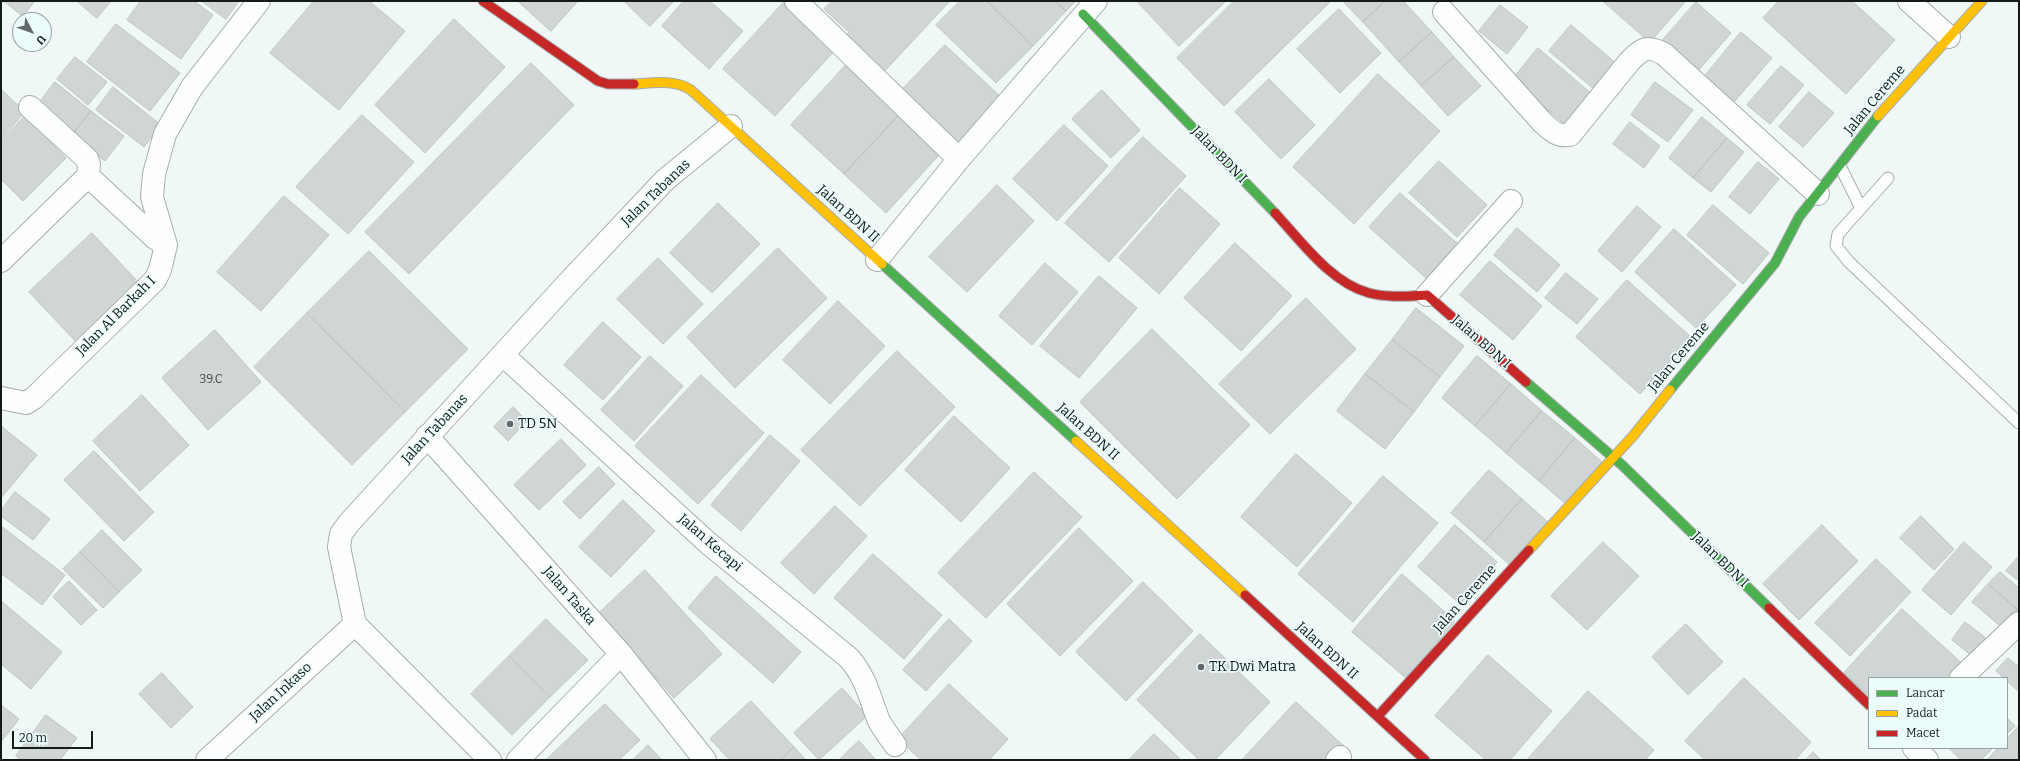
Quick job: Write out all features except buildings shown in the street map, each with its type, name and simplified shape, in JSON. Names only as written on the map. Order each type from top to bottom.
[{"type":"street","name":"Jalan Al Barkah I","points":[[1,398],[26,403],[34,398],[155,280],[160,270],[166,245],[152,197],[154,174],[165,134],[192,87],[258,1]]},
{"type":"street","name":"Jalan BDN II","points":[[483,1],[598,81],[608,84],[676,83],[684,85],[731,126],[1425,760]]},
{"type":"street","points":[[796,1],[959,159]]},
{"type":"street","points":[[1909,1],[1949,37]]},
{"type":"street","name":"Jalan Cereme","points":[[1378,716],[1613,457],[1771,268],[1781,255],[1799,217],[1883,110],[1982,1]]},
{"type":"street","name":"Jalan BDN I","points":[[878,260],[959,159],[1089,8],[1336,277],[1347,285],[1372,295],[1385,297],[1427,295],[1613,457],[1868,704]]},
{"type":"street","points":[[1444,12],[1542,122],[1555,134],[1563,136],[1570,135],[1629,62],[1640,51],[1652,48],[1664,54],[1818,194]]},
{"type":"street","points":[[1,262],[88,176],[89,164],[87,159],[30,107]]},
{"type":"street","name":"Jalan Tabanas","points":[[355,624],[339,547],[341,534],[427,436],[665,180],[731,126]]},
{"type":"street","points":[[88,176],[155,238],[166,245]]},
{"type":"street","points":[[1427,295],[1511,201]]},
{"type":"street","name":"Jalan Kecapi","points":[[503,355],[708,543],[849,658],[858,668],[866,682],[879,721],[895,745]]},
{"type":"street","name":"Jalan Taska","points":[[427,436],[621,654],[705,760]]},
{"type":"street","points":[[1962,677],[2019,623]]},
{"type":"street","points":[[355,624],[490,760]]},
{"type":"street","name":"Jalan Inkaso","points":[[208,760],[355,624]]},
{"type":"street","points":[[518,760],[621,654]]},
{"type":"street","points":[[1915,749],[1928,760]]},
{"type":"lane","points":[[1840,166],[1861,208]]},
{"type":"lane","points":[[1888,178],[1838,234],[1836,246],[1849,262],[2017,418]]},
{"type":"traffic: fast","points":[[1083,14],[1275,213]]},
{"type":"traffic: fast","points":[[1670,390],[1775,263],[1799,217],[1878,116]]},
{"type":"traffic: fast","points":[[882,264],[1076,441]]},
{"type":"traffic: fast","points":[[1526,382],[1622,465],[1769,608]]},
{"type":"traffic: slow","points":[[1878,116],[1982,1]]},
{"type":"traffic: slow","points":[[634,84],[671,83],[678,84],[691,90],[882,264]]},
{"type":"traffic: slow","points":[[1529,550],[1633,436],[1670,390]]},
{"type":"traffic: slow","points":[[1076,441],[1245,595]]},
{"type":"traffic: jam","points":[[483,1],[598,81],[608,84],[634,84]]},
{"type":"traffic: jam","points":[[1275,213],[1306,248],[1329,271],[1342,280],[1355,288],[1376,295],[1427,295],[1526,382]]},
{"type":"traffic: jam","points":[[1378,716],[1529,550]]},
{"type":"traffic: jam","points":[[1245,595],[1425,760]]},
{"type":"traffic: jam","points":[[1769,608],[1868,704]]},
{"type":"place","name":"TD 5N","points":[[510,424]]},
{"type":"place","name":"TK Dwi Matra","points":[[1201,667]]}]
